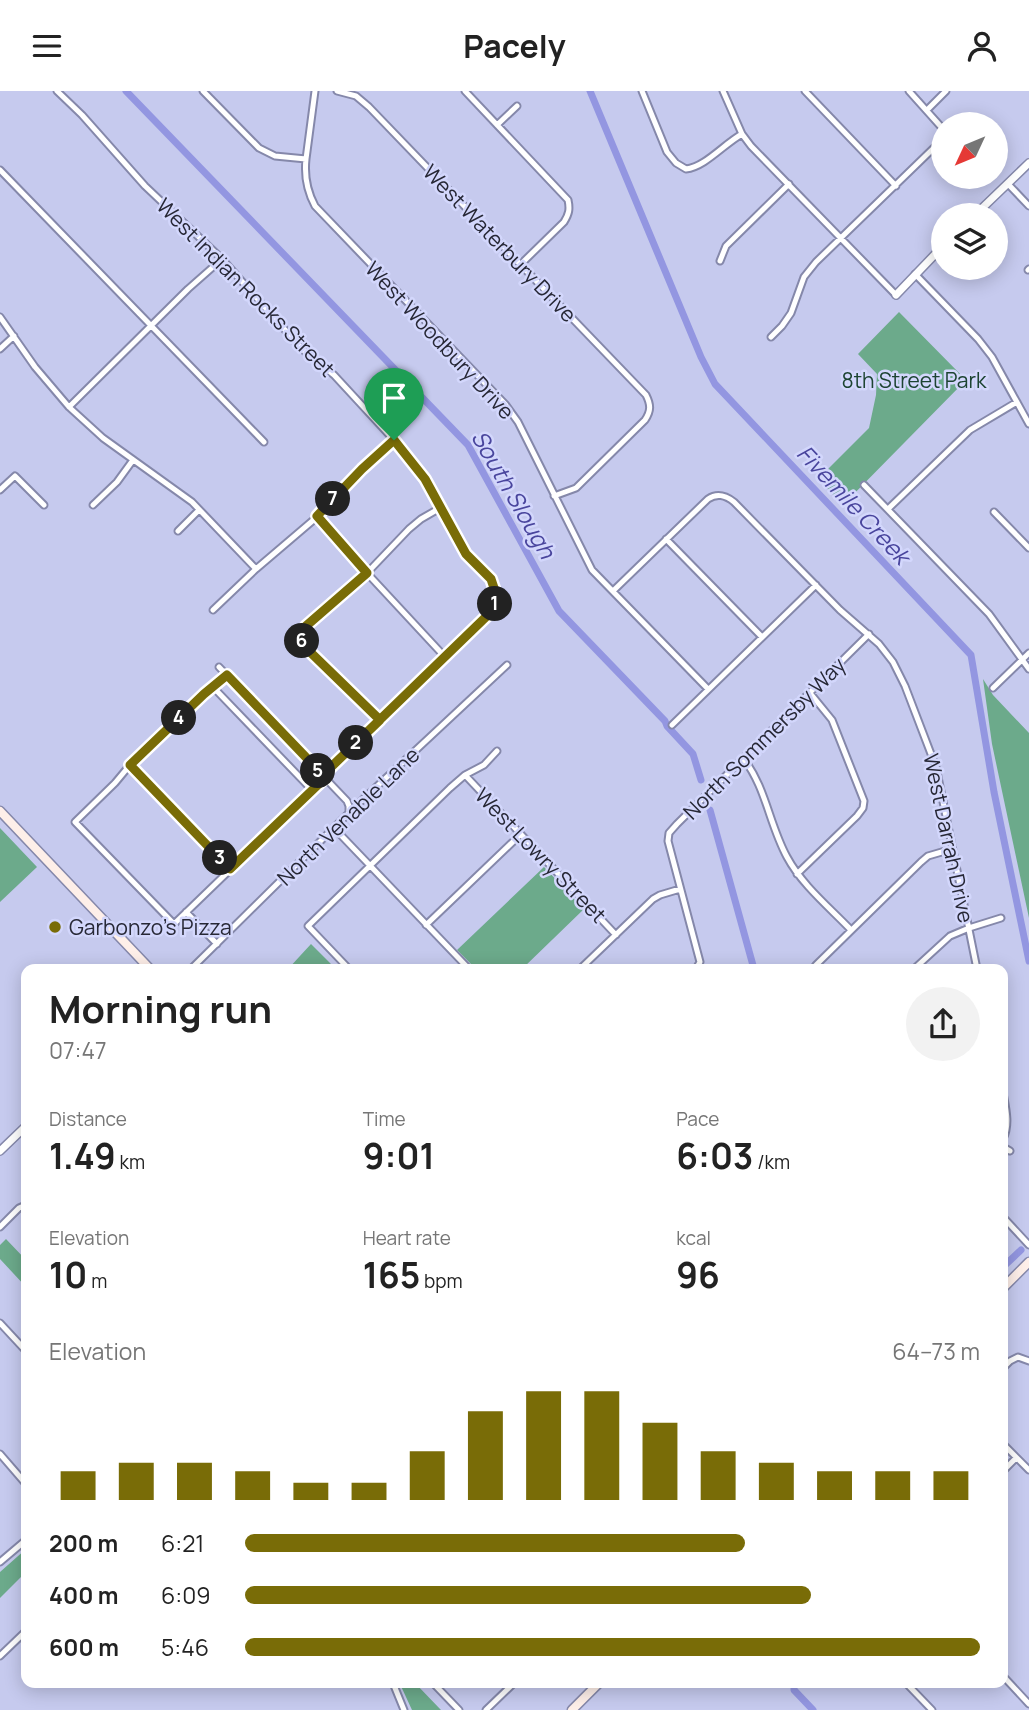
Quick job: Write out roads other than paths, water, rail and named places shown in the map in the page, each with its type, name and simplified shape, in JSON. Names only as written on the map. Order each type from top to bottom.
[{"type":"main road","points":[[0,811],[145,964]]},
{"type":"main road","points":[[1008,1282],[1029,1262]]},
{"type":"main road","points":[[572,1710],[594,1688]]},
{"type":"street","name":"West Indian Rocks Street","points":[[57,91],[145,186],[222,259],[302,349],[334,375],[394,440],[425,479],[466,554],[491,579],[496,594],[490,613],[444,657]]},
{"type":"street","points":[[203,91],[258,148],[275,156],[306,159]]},
{"type":"street","name":"West Woodbury Drive","points":[[315,91],[305,178],[315,206],[505,404],[518,422],[592,570],[708,689]]},
{"type":"street","name":"West Waterbury Drive","points":[[338,91],[356,96],[369,107],[646,395],[650,408],[645,420],[576,488],[554,496]]},
{"type":"street","points":[[465,91],[568,200],[570,208],[564,222],[520,264]]},
{"type":"street","points":[[642,91],[667,152],[676,163],[686,169],[699,166],[742,135]]},
{"type":"street","points":[[723,91],[742,135],[896,295],[931,258]]},
{"type":"street","points":[[805,91],[896,186]]},
{"type":"street","points":[[909,91],[931,114]]},
{"type":"street","points":[[928,110],[946,91]]},
{"type":"street","points":[[497,125],[517,106]]},
{"type":"street","points":[[771,337],[791,313],[804,277],[816,262],[931,151]]},
{"type":"street","points":[[1029,163],[1008,184],[1029,206]]},
{"type":"street","points":[[0,170],[264,442]]},
{"type":"street","points":[[720,261],[726,246],[789,184]]},
{"type":"street","points":[[988,203],[1003,189]]},
{"type":"street","points":[[69,407],[222,259]]},
{"type":"street","points":[[915,274],[992,357],[1029,424]]},
{"type":"street","points":[[0,317],[35,367],[69,407],[133,460],[186,497],[256,569]]},
{"type":"street","points":[[0,349],[14,336]]},
{"type":"street","points":[[888,509],[970,430],[1017,402]]},
{"type":"street","points":[[213,610],[317,516],[394,440]]},
{"type":"street","points":[[93,505],[117,482],[133,460]]},
{"type":"street","points":[[0,490],[15,476],[44,505]]},
{"type":"street","points":[[864,485],[989,614],[1029,669]]},
{"type":"street","points":[[613,591],[666,538],[708,499],[716,495],[728,497],[734,502],[816,585],[672,725]]},
{"type":"street","points":[[380,720],[306,648],[300,637],[306,626],[367,573],[409,529],[440,508]]},
{"type":"street","points":[[178,531],[199,510]]},
{"type":"street","points":[[994,512],[1029,548]]},
{"type":"street","points":[[227,675],[130,765],[75,821],[174,923],[312,790],[444,657],[317,516]]},
{"type":"street","points":[[666,538],[762,637]]},
{"type":"street","name":"West Darrah Drive","points":[[816,585],[869,635],[893,662],[905,686],[936,767],[976,964]]},
{"type":"street","name":"North Sommersby Way","points":[[699,964],[668,841],[669,834],[869,635]]},
{"type":"street","points":[[993,688],[1029,653]]},
{"type":"street","name":"North Venable Lane","points":[[196,964],[349,814],[507,665]]},
{"type":"street","points":[[219,667],[347,801],[349,814]]},
{"type":"street","points":[[214,687],[312,790]]},
{"type":"street","points":[[797,874],[857,816],[864,801],[832,720],[810,693]]},
{"type":"street","points":[[344,964],[308,926],[465,775],[484,765],[497,751]]},
{"type":"street","points":[[743,758],[760,787],[770,819],[797,874],[851,930]]},
{"type":"street","points":[[130,765],[230,869]]},
{"type":"street","name":"West Lowry Street","points":[[465,775],[616,935]]},
{"type":"street","points":[[335,829],[464,964]]},
{"type":"street","points":[[426,925],[521,834]]},
{"type":"street","points":[[818,964],[921,862],[928,856],[952,849]]},
{"type":"street","points":[[585,964],[653,899],[680,889]]},
{"type":"street","points":[[186,912],[217,944]]},
{"type":"street","points":[[919,964],[950,936],[1001,918]]},
{"type":"street","points":[[0,1151],[21,1130]]},
{"type":"street","points":[[0,1227],[21,1208]]},
{"type":"street","points":[[1008,1222],[1029,1245]]},
{"type":"street","points":[[0,1323],[21,1346]]},
{"type":"street","points":[[0,1337],[7,1331]]},
{"type":"street","points":[[1008,1363],[1018,1357],[1029,1361]]},
{"type":"street","points":[[1008,1449],[1029,1470]]},
{"type":"street","points":[[0,1454],[21,1478]]},
{"type":"street","points":[[1008,1466],[1016,1458]]},
{"type":"street","points":[[0,1562],[21,1544]]},
{"type":"street","points":[[0,1656],[21,1635]]},
{"type":"street","points":[[1008,1681],[1029,1704]]},
{"type":"street","points":[[395,1688],[404,1710]]},
{"type":"street","points":[[438,1688],[459,1710]]},
{"type":"street","points":[[486,1710],[509,1688]]},
{"type":"street","points":[[911,1688],[932,1710]]},
{"type":"waterway","name":"South Slough","points":[[126,91],[468,445],[559,611],[665,721],[693,754],[701,780]]},
{"type":"waterway","name":"Fivemile Creek","points":[[590,91],[701,357],[715,384],[971,655],[994,792],[1029,961]]},
{"type":"waterway","name":"South Slough","points":[[710,810],[753,964]]},
{"type":"waterway","name":"Fivemile Creek","points":[[1008,1262],[1021,1250]]},
{"type":"waterway","name":"Fivemile Creek","points":[[794,1688],[813,1710]]},
{"type":"place","name":"Garbonzo's Pizza","points":[[55,927]]},
{"type":"park label","name":"8th Street Park","points":[[914,380]]}]
